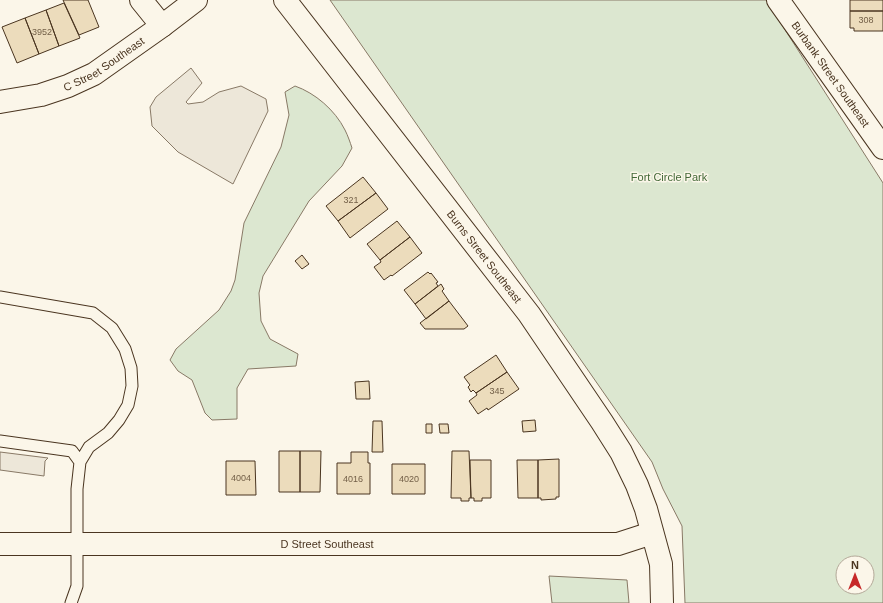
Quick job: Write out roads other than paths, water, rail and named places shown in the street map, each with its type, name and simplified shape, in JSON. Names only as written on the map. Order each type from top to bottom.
[{"type":"street","points":[[141,0],[162,26]]},
{"type":"street","name":"C Street Southeast","points":[[0,102],[41,95],[68,86],[94,74],[196,0]]},
{"type":"street","name":"Burns Street Southeast","points":[[285,0],[529,314],[621,452],[637,485],[646,509],[661,564],[662,603]]},
{"type":"street","name":"Burbank Street Southeast","points":[[778,0],[883,148]]},
{"type":"street","name":"D Street Southeast","points":[[0,544],[618,544],[652,533]]},
{"type":"lane","points":[[0,297],[93,314],[112,328],[125,349],[131,368],[132,386],[128,405],[119,420],[108,433],[89,447],[80,462],[77,489],[77,586],[71,603]]},
{"type":"lane","points":[[0,441],[72,451],[80,462]]},
{"type":"park label","name":"Fort Circle Park","points":[[669,177]]}]
